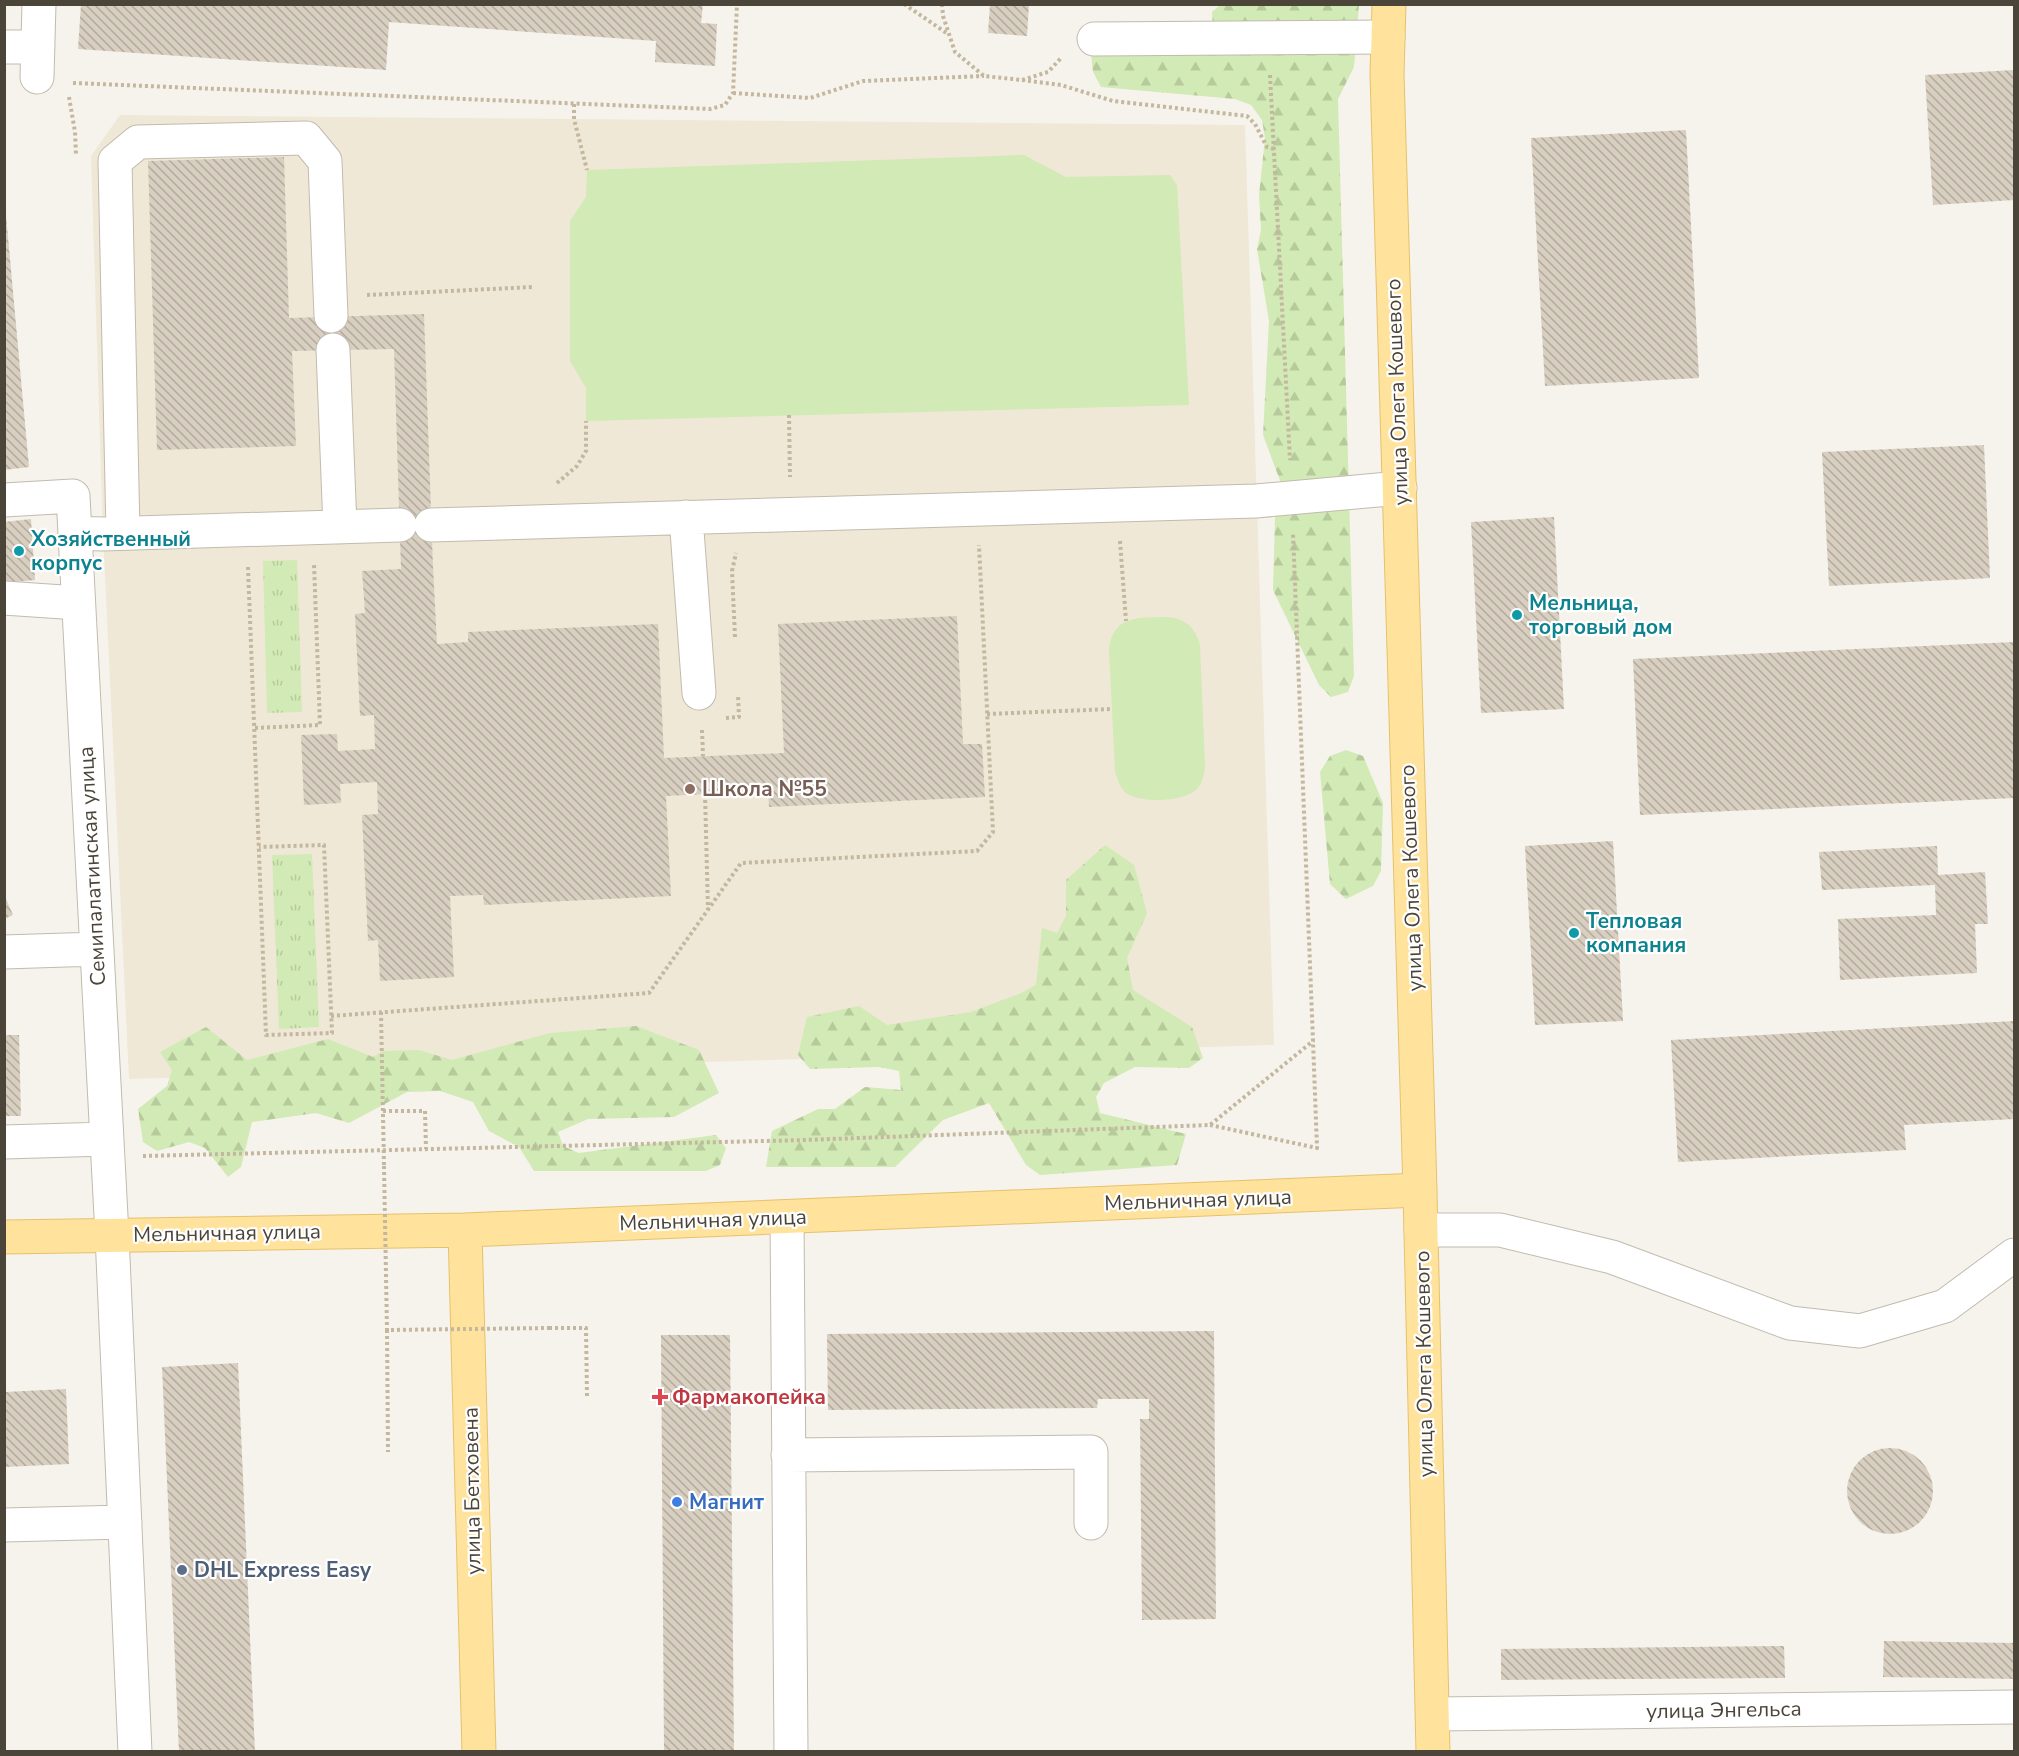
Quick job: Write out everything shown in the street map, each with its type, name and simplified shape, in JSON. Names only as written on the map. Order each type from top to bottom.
[{"type":"main road","name":"улица Олега Кошевого","points":[[1389,4],[1387,86],[1420,1190],[1433,1752]]},
{"type":"main road","name":"Мельничная улица","points":[[4,1237],[465,1230],[1420,1190]]},
{"type":"main road","name":"улица Бетховена","points":[[465,1230],[479,1752]]},
{"type":"street","points":[[39,4],[47,69]]},
{"type":"street","points":[[1094,39],[1388,37]]},
{"type":"street","points":[[4,47],[47,69]]},
{"type":"street","points":[[123,533],[115,161],[138,142],[306,138],[325,161],[331,307]]},
{"type":"street","points":[[333,350],[340,527]]},
{"type":"street","points":[[75,533],[1256,501],[1400,488]]},
{"type":"street","name":"Семипалатинская улица","points":[[4,500],[73,496],[97,949],[120,1146],[112,1235],[135,1752]]},
{"type":"street","points":[[686,517],[700,707]]},
{"type":"street","points":[[4,598],[78,603]]},
{"type":"street","points":[[4,952],[97,949]]},
{"type":"street","points":[[4,1142],[120,1146]]},
{"type":"street","points":[[787,1216],[791,1752]]},
{"type":"street","points":[[1421,1230],[1500,1230],[1612,1257],[1790,1323],[1860,1331],[1945,1306],[2014,1255]]},
{"type":"street","points":[[788,1455],[1091,1452],[1091,1523]]},
{"type":"street","points":[[4,1525],[125,1522]]},
{"type":"street","name":"улица Энгельса","points":[[1433,1714],[2014,1707]]},
{"type":"path","points":[[47,69],[82,85],[710,109],[725,105],[733,93],[737,4]]},
{"type":"path","points":[[904,4],[950,35]]},
{"type":"path","points":[[942,4],[943,16],[956,52],[984,76]]},
{"type":"path","points":[[120,1146],[142,1156],[805,1140],[1210,1125],[1317,1148],[1292,498],[1269,38]]},
{"type":"path","points":[[1022,80],[1048,72],[1071,48],[1094,39]]},
{"type":"path","points":[[733,93],[810,98],[863,81],[984,76],[1061,85],[1113,102],[1247,116],[1255,124],[1267,147],[1274,149]]},
{"type":"path","points":[[68,92],[75,132],[76,156]]},
{"type":"path","points":[[574,104],[574,119],[587,170]]},
{"type":"path","points":[[331,307],[533,287]]},
{"type":"path","points":[[789,415],[790,482]]},
{"type":"path","points":[[527,522],[542,496],[577,466],[586,451],[586,421]]},
{"type":"path","points":[[331,1016],[649,993],[741,863],[977,851],[993,832],[978,509]]},
{"type":"path","points":[[1120,540],[1126,621]]},
{"type":"path","points":[[735,639],[732,571],[736,553]]},
{"type":"path","points":[[255,728],[320,725],[314,558]]},
{"type":"path","points":[[248,560],[266,1035],[332,1033],[324,844],[259,847]]},
{"type":"path","points":[[721,719],[739,717],[738,695]]},
{"type":"path","points":[[700,707],[703,756]]},
{"type":"path","points":[[987,714],[1112,709]]},
{"type":"path","points":[[705,794],[708,910]]},
{"type":"path","points":[[381,1012],[388,1452]]},
{"type":"path","points":[[1210,1125],[1313,1041]]},
{"type":"path","points":[[383,1112],[425,1111],[426,1149]]},
{"type":"path","points":[[387,1330],[586,1328],[587,1396]]},
{"type":"shaded area","name":"Школа №55","points":[[120,115],[1245,125],[1274,1045],[129,1079],[103,534],[91,156]]},
{"type":"green space","points":[[1220,5],[1359,5],[1354,67],[1338,99],[1354,676],[1348,692],[1331,697],[1319,685],[1273,590],[1275,518],[1281,483],[1263,435],[1269,321],[1257,249],[1261,230],[1259,195],[1265,138],[1262,120],[1251,105],[1235,99],[1101,87],[1093,72],[1091,55],[1213,29],[1212,12]]},
{"type":"green space","points":[[1024,155],[1066,177],[1170,175],[1177,185],[1189,405],[586,421],[586,388],[570,361],[570,221],[586,197],[587,170]]},
{"type":"green space","points":[[297,560],[302,712],[267,713],[263,561]]},
{"type":"green space","points":[[1168,617],[1189,625],[1200,645],[1205,767],[1201,784],[1191,793],[1172,799],[1150,800],[1131,796],[1125,792],[1115,771],[1109,649],[1116,629],[1122,624],[1138,618]]},
{"type":"green space","points":[[1346,750],[1363,756],[1383,803],[1381,871],[1373,886],[1346,899],[1330,884],[1320,772],[1330,756]]},
{"type":"green space","points":[[1105,845],[1134,865],[1147,913],[1127,958],[1133,990],[1192,1027],[1203,1058],[1189,1068],[1135,1067],[1104,1083],[1096,1097],[1100,1113],[1186,1134],[1177,1165],[1040,1175],[1026,1165],[989,1103],[943,1120],[895,1167],[766,1167],[772,1131],[818,1109],[835,1109],[865,1087],[901,1090],[899,1071],[879,1067],[810,1069],[798,1055],[807,1017],[859,1006],[887,1025],[971,1012],[1036,985],[1042,928],[1057,933],[1066,916],[1066,880]]},
{"type":"green space","points":[[312,854],[319,1027],[279,1029],[272,855]]},
{"type":"green space","points":[[636,1026],[699,1050],[719,1093],[674,1117],[588,1119],[558,1132],[563,1146],[579,1153],[716,1135],[726,1148],[720,1165],[706,1171],[534,1171],[519,1147],[489,1131],[473,1102],[440,1091],[407,1092],[349,1123],[316,1113],[252,1122],[241,1167],[228,1177],[205,1148],[189,1142],[157,1151],[143,1142],[138,1109],[167,1086],[172,1070],[160,1052],[206,1027],[247,1060],[328,1039],[373,1057],[383,1051],[419,1050],[452,1060],[550,1033]]},
{"type":"building","points":[[81,4],[703,4],[701,23],[717,24],[715,66],[655,62],[656,41],[389,22],[386,70],[78,49]]},
{"type":"building","points":[[990,4],[1029,4],[1027,36],[988,33]]},
{"type":"building","points":[[2014,70],[2014,200],[1933,205],[1925,75]]},
{"type":"building","points":[[1686,130],[1699,378],[1545,386],[1531,138]]},
{"type":"building","points":[[284,157],[289,318],[424,314],[437,644],[468,642],[468,632],[658,624],[664,758],[784,753],[778,624],[957,616],[963,744],[982,744],[985,797],[769,807],[768,791],[666,796],[671,896],[484,905],[483,895],[450,896],[454,977],[380,981],[378,940],[368,941],[362,815],[378,814],[377,782],[340,784],[341,803],[304,805],[301,735],[337,734],[338,751],[375,749],[374,715],[360,716],[355,614],[365,613],[362,571],[401,569],[394,349],[292,351],[296,446],[157,450],[148,161]]},
{"type":"building","points":[[4,215],[6,215],[29,467],[4,470]]},
{"type":"building","points":[[1984,445],[1990,578],[1829,586],[1822,452]]},
{"type":"building","name":"Мельница, торговый дом","points":[[1554,517],[1564,709],[1481,713],[1471,522]]},
{"type":"building","name":"Хозяйственный корпус","points":[[31,519],[35,580],[4,583],[4,522]]},
{"type":"building","points":[[2014,642],[2014,798],[1640,815],[1633,659]]},
{"type":"building","name":"Тепловая компания","points":[[1613,841],[1623,1021],[1535,1025],[1525,846]]},
{"type":"building","points":[[1937,846],[1938,875],[1985,872],[1988,924],[1975,924],[1977,973],[1840,980],[1838,919],[1936,915],[1935,885],[1822,890],[1819,852]]},
{"type":"building","points":[[4,894],[13,915],[4,919]]},
{"type":"building","points":[[2014,1021],[2014,1119],[1904,1125],[1906,1150],[1678,1162],[1671,1040]]},
{"type":"building","points":[[5,1035],[19,1035],[21,1116],[5,1116]]},
{"type":"building","points":[[1214,1331],[1216,1619],[1142,1620],[1140,1419],[1149,1419],[1149,1399],[1098,1399],[1097,1408],[828,1410],[827,1334]]},
{"type":"building","points":[[661,1335],[730,1335],[734,1752],[664,1752]]},
{"type":"building","points":[[238,1363],[255,1752],[179,1752],[162,1367]]},
{"type":"building","points":[[66,1389],[69,1464],[5,1467],[5,1392]]},
{"type":"building","points":[[1890,1448],[1906,1452],[1920,1461],[1929,1475],[1933,1491],[1929,1507],[1920,1521],[1906,1530],[1890,1534],[1874,1530],[1860,1521],[1851,1507],[1847,1491],[1851,1475],[1860,1461],[1874,1452]]},
{"type":"building","points":[[1884,1641],[2014,1643],[2014,1679],[1883,1677]]},
{"type":"building","points":[[1784,1646],[1785,1678],[1501,1680],[1501,1649]]},
{"type":"place","name":"Хозяйственный корпус","points":[[19,551]]},
{"type":"place","name":"Мельница, торговый дом","points":[[1517,615]]},
{"type":"place","name":"Школа №55","points":[[690,789]]},
{"type":"place","name":"Тепловая компания","points":[[1574,933]]},
{"type":"place","name":"Фармакопейка","points":[[660,1397]]},
{"type":"place","name":"Магнит","points":[[677,1502]]},
{"type":"place","name":"DHL Express Easy","points":[[182,1570]]}]
